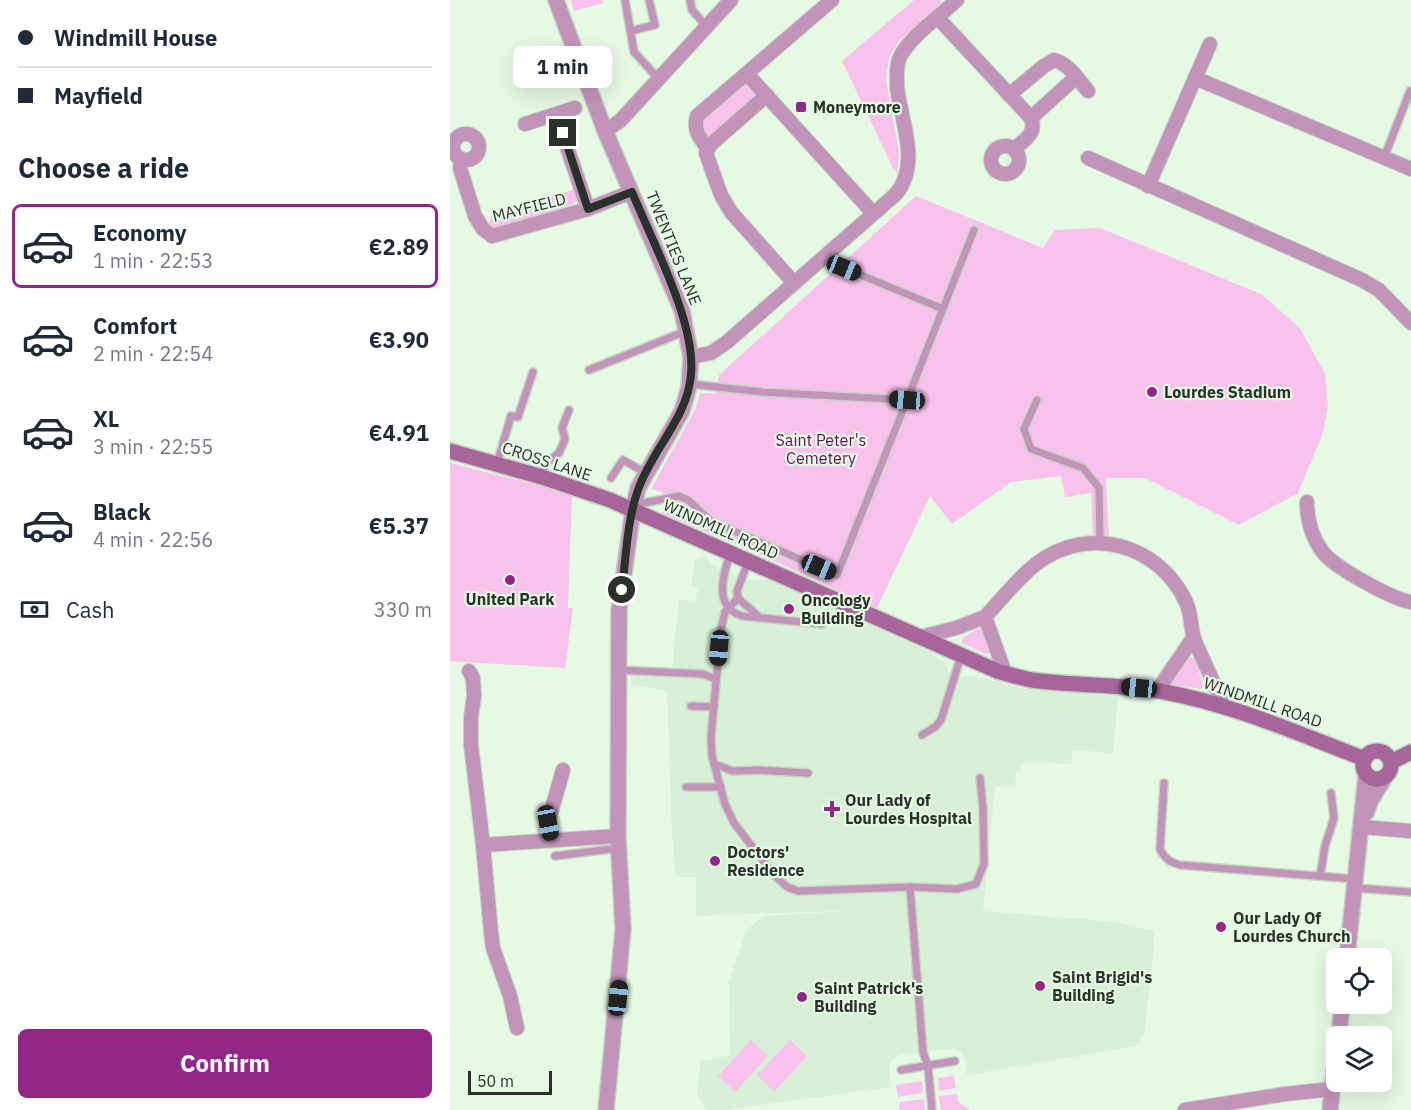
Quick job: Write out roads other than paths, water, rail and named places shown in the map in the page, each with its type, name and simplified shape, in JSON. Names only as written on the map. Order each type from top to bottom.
[{"type":"main road","name":"CROSS LANE","points":[[450,451],[542,477],[633,507]]},
{"type":"main road","name":"WINDMILL ROAD","points":[[633,507],[730,554],[961,656],[1005,673],[1030,680],[1102,684],[1157,691],[1223,705],[1365,759]]},
{"type":"main road","points":[[1378,751],[1384,753],[1391,762],[1391,768],[1385,777],[1376,780],[1366,775],[1363,764],[1365,759],[1368,755],[1378,751]]},
{"type":"main road","points":[[1391,762],[1411,752]]},
{"type":"street","name":"TWENTIES LANE","points":[[555,0],[605,131],[682,311],[691,357],[690,384],[682,411],[638,488],[633,507]]},
{"type":"street","points":[[605,131],[620,121],[731,0]]},
{"type":"street","points":[[708,149],[698,136],[694,125],[697,116],[832,0]]},
{"type":"street","points":[[691,357],[711,354],[902,186],[909,169],[909,154],[896,73],[899,59],[912,41],[957,0]]},
{"type":"street","points":[[938,18],[1031,118],[1034,125],[1032,133],[1014,149]]},
{"type":"street","points":[[1148,186],[1210,44]]},
{"type":"street","points":[[1009,95],[1053,60],[1061,62],[1088,91]]},
{"type":"street","points":[[747,74],[873,213]]},
{"type":"street","points":[[1031,118],[1076,77]]},
{"type":"street","points":[[1195,78],[1411,169]]},
{"type":"street","points":[[767,95],[706,153],[721,195],[730,212],[794,283]]},
{"type":"street","points":[[525,124],[574,108]]},
{"type":"street","name":"MAYFIELD","points":[[556,115],[588,209]]},
{"type":"street","points":[[1088,158],[1362,280],[1379,290],[1411,323]]},
{"type":"street","name":"MAYFIELD","points":[[462,159],[460,168],[475,216],[483,229],[492,236],[588,209],[632,192]]},
{"type":"street","points":[[1307,502],[1310,525],[1322,552],[1339,566],[1376,587],[1400,600],[1411,602]]},
{"type":"street","points":[[606,1110],[623,929],[618,842],[619,610],[633,507]]},
{"type":"street","points":[[921,637],[956,628],[985,617],[1037,563],[1059,551],[1083,543],[1100,542],[1136,551],[1158,565],[1176,585],[1192,620],[1193,638],[1223,705]]},
{"type":"street","points":[[985,617],[1005,673]]},
{"type":"street","points":[[1157,691],[1193,638]]},
{"type":"street","points":[[469,671],[473,678],[474,696],[471,746],[493,948],[510,996],[517,1028]]},
{"type":"street","points":[[552,840],[548,823],[563,770]]},
{"type":"street","points":[[1348,948],[1366,775]]},
{"type":"street","points":[[1361,827],[1371,800],[1385,777]]},
{"type":"street","points":[[1361,827],[1411,831]]},
{"type":"street","points":[[483,845],[552,840],[618,842]]},
{"type":"street","points":[[1185,1110],[1326,1090]]},
{"type":"street","points":[[1330,1110],[1332,1092]]},
{"type":"lane","points":[[625,0],[634,52],[658,78]]},
{"type":"lane","points":[[630,31],[655,25],[649,0]]},
{"type":"lane","points":[[690,0],[692,10],[706,26]]},
{"type":"lane","points":[[1384,158],[1410,90]]},
{"type":"lane","points":[[633,507],[679,496],[688,500],[711,521],[837,575],[974,230]]},
{"type":"lane","points":[[844,268],[943,309]]},
{"type":"lane","points":[[589,370],[686,331]]},
{"type":"lane","points":[[497,464],[511,416],[518,417],[533,372]]},
{"type":"lane","points":[[690,384],[762,392],[907,400]]},
{"type":"lane","points":[[1037,400],[1024,429],[1031,449],[1083,468],[1099,488],[1100,542]]},
{"type":"lane","points":[[542,477],[545,464],[559,453],[565,440],[562,428],[569,410]]},
{"type":"lane","points":[[611,478],[623,460],[646,473]]},
{"type":"lane","points":[[730,554],[724,574],[722,593],[728,608],[734,614],[822,624]]},
{"type":"lane","points":[[748,562],[737,591],[738,598],[760,617]]},
{"type":"lane","points":[[738,598],[725,612],[721,629],[711,737],[712,756],[726,809],[734,823],[774,875],[787,887],[798,891],[910,887],[957,889],[976,884],[984,864],[980,778]]},
{"type":"lane","points":[[922,735],[941,720],[961,656]]},
{"type":"lane","points":[[618,670],[703,674],[716,679]]},
{"type":"lane","points":[[691,706],[714,707]]},
{"type":"lane","points":[[714,764],[733,771],[808,773]]},
{"type":"lane","points":[[1164,783],[1160,849],[1164,857],[1172,862],[1180,865],[1320,876],[1411,892]]},
{"type":"lane","points":[[686,787],[721,787]]},
{"type":"lane","points":[[1320,876],[1325,846],[1334,818],[1332,793]]},
{"type":"lane","points":[[555,856],[618,842]]},
{"type":"lane","points":[[910,887],[923,1052],[928,1065],[932,1110]]},
{"type":"lane","points":[[901,1070],[955,1061]]},
{"type":"place","name":"Moneymore","points":[[801,107]]},
{"type":"place","name":"Lourdes Stadium","points":[[1152,392]]},
{"type":"place","name":"United Park","points":[[510,580]]},
{"type":"place","name":"Oncology Building","points":[[789,609]]},
{"type":"place","name":"Our Lady of Lourdes Hospital","points":[[832,809]]},
{"type":"place","name":"Doctors' Residence","points":[[715,861]]},
{"type":"place","name":"Our Lady Of Lourdes Church","points":[[1221,927]]},
{"type":"place","name":"Saint Brigid's Building","points":[[1040,986]]},
{"type":"place","name":"Saint Patrick's Building","points":[[802,997]]},
{"type":"park label","name":"Saint Peter's Cemetery","points":[[821,449]]}]
